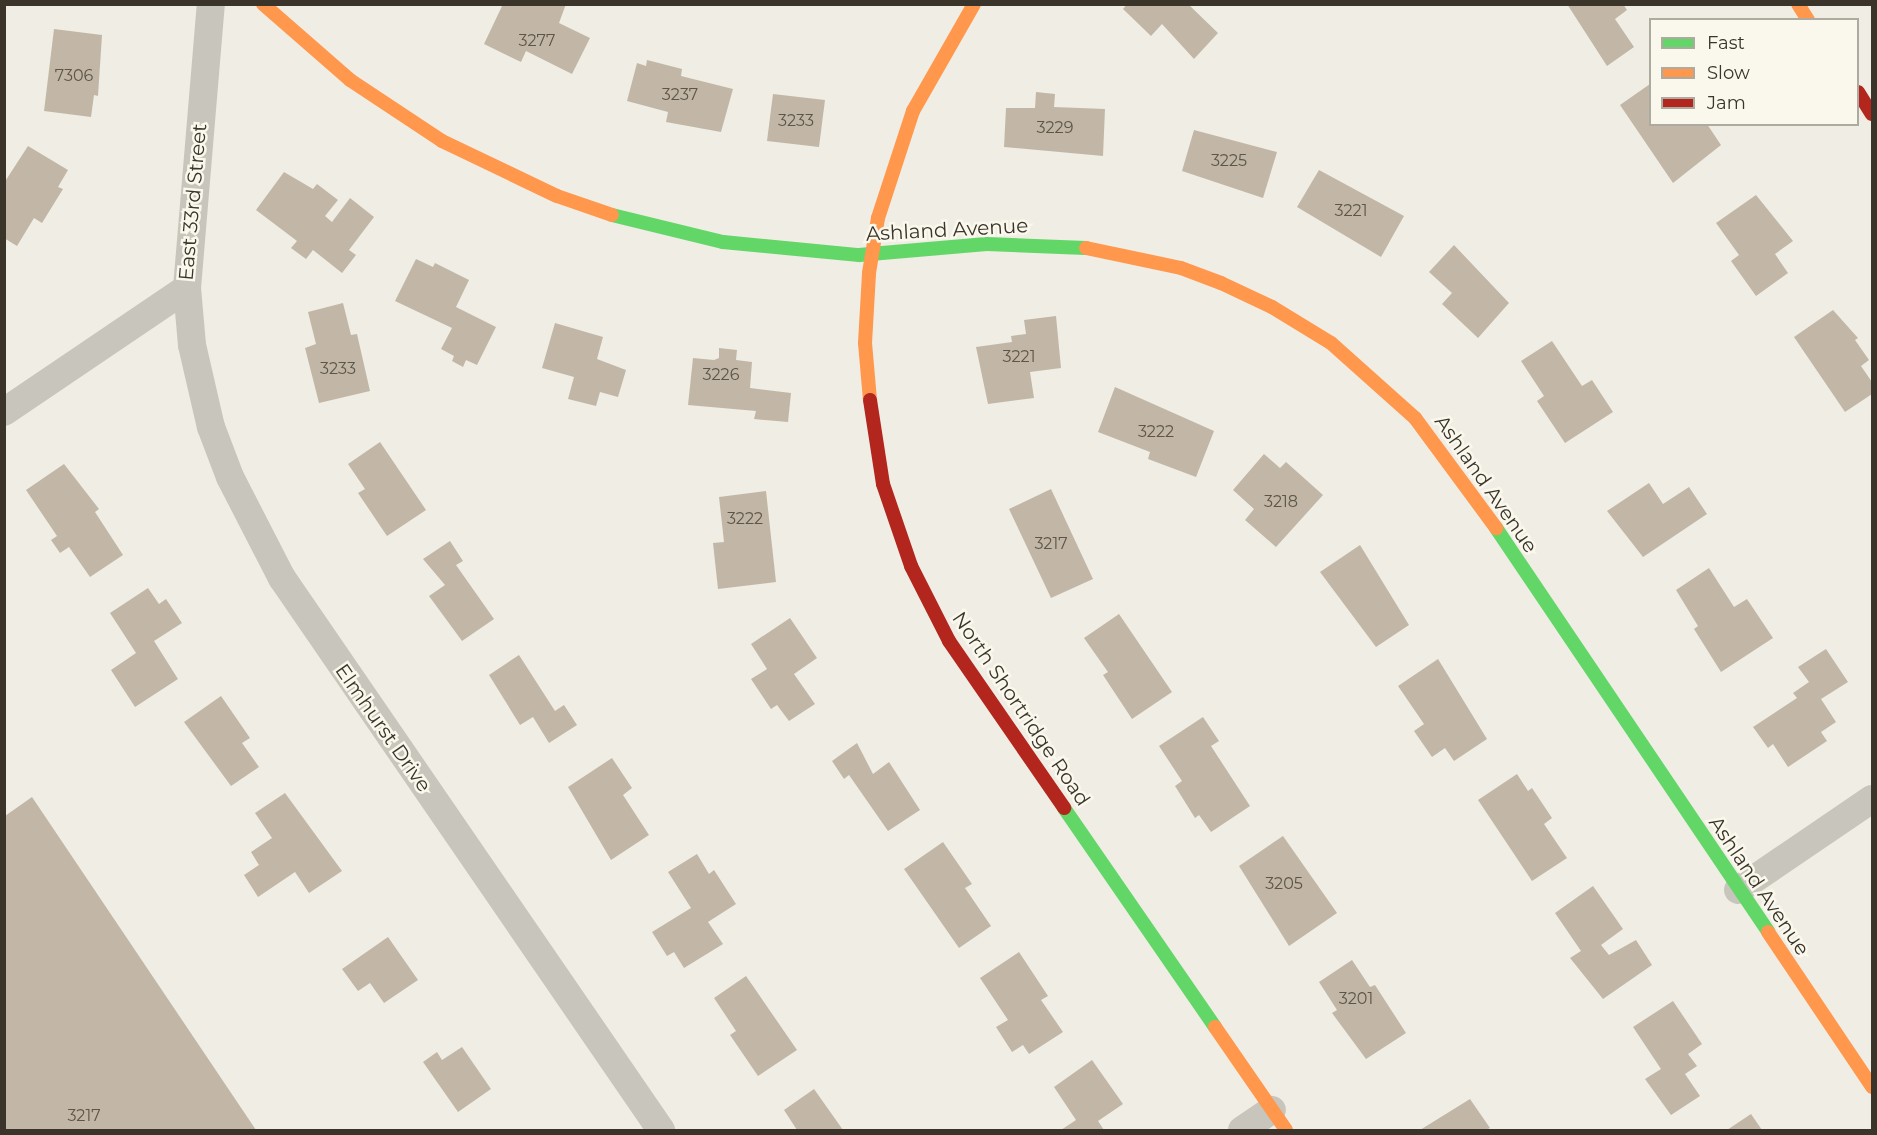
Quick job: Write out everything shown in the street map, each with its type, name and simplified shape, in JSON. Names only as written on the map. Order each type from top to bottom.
[{"type":"street","name":"East 33rd Street","points":[[4,412],[187,288],[211,4]]},
{"type":"street","name":"Ashland Avenue","points":[[263,4],[333,67],[406,119],[467,154],[557,196],[636,223],[723,242],[795,251],[873,254],[1030,243],[1141,257],[1234,288],[1331,343],[1386,388],[1446,456],[1872,1087]]},
{"type":"street","name":"North Shortridge Road","points":[[974,4],[938,61],[902,137],[882,205],[873,254],[865,344],[872,429],[891,511],[924,594],[964,664],[1279,1120]]},
{"type":"street","points":[[1798,4],[1807,18]]},
{"type":"street","points":[[1859,95],[1872,114]]},
{"type":"street","name":"Elmhurst Drive","points":[[187,288],[192,345],[211,427],[230,477],[282,578],[661,1131]]},
{"type":"street","points":[[1738,890],[1872,799]]},
{"type":"street","points":[[1242,1131],[1279,1120]]},
{"type":"building","points":[[503,4],[566,4],[559,23],[590,38],[572,74],[526,51],[521,62],[484,44]]},
{"type":"building","points":[[1127,4],[1188,4],[1218,33],[1194,59],[1162,24],[1151,36],[1123,9]]},
{"type":"building","points":[[1567,4],[1623,4],[1627,10],[1615,19],[1634,47],[1607,66]]},
{"type":"building","points":[[54,29],[102,35],[98,96],[94,95],[91,117],[44,111]]},
{"type":"building","points":[[647,60],[682,69],[681,76],[733,89],[721,132],[666,122],[668,112],[627,101],[637,63],[646,66]]},
{"type":"building","points":[[1649,85],[1649,126],[1708,126],[1721,145],[1673,183],[1620,105]]},
{"type":"building","points":[[1036,92],[1055,94],[1054,107],[1105,109],[1103,156],[1004,147],[1006,108],[1035,108]]},
{"type":"building","points":[[773,94],[825,100],[819,147],[767,141]]},
{"type":"building","points":[[1194,130],[1277,152],[1263,198],[1182,171]]},
{"type":"building","points":[[28,146],[68,170],[58,187],[63,189],[42,223],[34,218],[17,246],[4,238],[4,183]]},
{"type":"building","points":[[1319,170],[1404,216],[1381,257],[1297,207]]},
{"type":"building","points":[[284,172],[313,189],[317,184],[338,200],[325,216],[332,222],[350,198],[374,217],[349,250],[356,255],[342,273],[313,250],[306,259],[291,248],[297,241],[256,210]]},
{"type":"building","points":[[1756,195],[1793,241],[1775,254],[1788,273],[1756,296],[1731,261],[1739,255],[1716,223]]},
{"type":"building","points":[[1454,245],[1509,303],[1478,338],[1442,304],[1452,293],[1429,272]]},
{"type":"building","points":[[416,259],[433,267],[435,263],[469,280],[456,307],[496,327],[477,365],[466,360],[463,367],[452,361],[454,356],[441,349],[452,328],[395,301]]},
{"type":"building","points":[[343,303],[351,335],[357,334],[370,391],[319,403],[305,348],[316,344],[308,312]]},
{"type":"building","points":[[1833,310],[1858,338],[1855,340],[1869,360],[1861,366],[1872,382],[1872,394],[1845,412],[1794,337]]},
{"type":"building","points":[[1056,316],[1061,368],[1030,372],[1034,398],[988,404],[976,347],[1012,342],[1011,336],[1026,334],[1024,320]]},
{"type":"building","points":[[555,323],[603,337],[597,359],[626,370],[618,397],[600,392],[596,406],[568,399],[574,377],[542,368]]},
{"type":"building","points":[[1552,341],[1582,386],[1592,380],[1613,412],[1565,443],[1537,401],[1544,396],[1521,361]]},
{"type":"building","points":[[719,348],[737,350],[736,360],[752,362],[750,388],[791,393],[788,422],[754,419],[756,411],[688,405],[693,358],[714,360],[719,358]]},
{"type":"building","points":[[1115,387],[1214,431],[1196,477],[1148,459],[1150,452],[1098,432]]},
{"type":"building","points":[[380,442],[426,510],[387,536],[358,493],[365,489],[348,464]]},
{"type":"building","points":[[1264,454],[1280,468],[1286,462],[1323,495],[1276,547],[1245,520],[1254,509],[1233,490]]},
{"type":"building","points":[[64,464],[99,509],[95,512],[123,555],[90,577],[69,547],[60,553],[51,540],[57,536],[26,490]]},
{"type":"building","points":[[1649,483],[1663,504],[1689,487],[1707,514],[1643,557],[1607,511]]},
{"type":"building","points":[[1051,489],[1093,579],[1051,598],[1009,509]]},
{"type":"building","points":[[766,491],[776,582],[718,589],[713,543],[724,542],[719,497]]},
{"type":"building","points":[[450,541],[463,561],[456,565],[494,619],[462,641],[429,596],[445,585],[423,559]]},
{"type":"building","points":[[1360,545],[1409,625],[1376,647],[1320,572]]},
{"type":"building","points":[[1709,568],[1734,607],[1747,599],[1773,638],[1721,672],[1694,629],[1698,626],[1676,590]]},
{"type":"building","points":[[148,588],[159,604],[166,599],[182,623],[154,641],[178,679],[135,707],[111,670],[136,653],[110,613]]},
{"type":"building","points":[[1119,614],[1172,692],[1132,719],[1103,675],[1108,672],[1084,638]]},
{"type":"building","points":[[790,618],[817,658],[794,674],[815,704],[789,721],[777,705],[771,709],[751,679],[767,669],[751,644]]},
{"type":"building","points":[[1826,649],[1848,682],[1821,699],[1836,722],[1821,732],[1827,741],[1788,767],[1773,744],[1768,748],[1753,727],[1797,698],[1793,693],[1809,682],[1798,667]]},
{"type":"building","points":[[519,655],[555,711],[564,705],[577,725],[549,743],[533,717],[520,725],[489,675]]},
{"type":"building","points":[[1438,659],[1487,739],[1454,761],[1445,748],[1432,757],[1414,731],[1424,724],[1398,686]]},
{"type":"building","points":[[221,696],[250,738],[242,743],[259,767],[231,786],[184,722]]},
{"type":"building","points":[[1203,717],[1219,741],[1211,746],[1250,806],[1211,832],[1199,815],[1195,818],[1175,786],[1182,781],[1159,746]]},
{"type":"building","points":[[857,743],[873,774],[889,762],[920,810],[888,831],[849,775],[844,779],[832,761]]},
{"type":"building","points":[[612,758],[632,788],[623,795],[649,835],[611,860],[568,787]]},
{"type":"building","points":[[1517,774],[1528,791],[1532,788],[1552,818],[1544,824],[1567,858],[1532,881],[1478,800]]},
{"type":"building","points":[[285,793],[342,871],[309,893],[295,872],[258,897],[244,875],[259,865],[251,852],[272,838],[255,813]]},
{"type":"building","points":[[32,797],[256,1130],[5,1130],[5,816]]},
{"type":"building","points":[[1283,836],[1337,913],[1289,946],[1239,866]]},
{"type":"building","points":[[943,842],[972,884],[965,888],[991,926],[959,948],[904,869]]},
{"type":"building","points":[[697,854],[709,874],[714,870],[736,904],[708,922],[723,944],[684,968],[674,952],[667,956],[652,932],[691,908],[668,872]]},
{"type":"building","points":[[1593,886],[1623,929],[1601,945],[1609,955],[1636,940],[1652,965],[1603,999],[1570,958],[1581,951],[1555,913]]},
{"type":"building","points":[[388,937],[418,980],[384,1003],[370,983],[358,991],[342,969]]},
{"type":"building","points":[[1019,952],[1048,996],[1041,1000],[1063,1032],[1029,1054],[1023,1045],[1012,1052],[996,1027],[1008,1020],[980,978]]},
{"type":"building","points":[[1352,960],[1370,987],[1375,985],[1406,1033],[1366,1059],[1332,1013],[1337,1010],[1319,982]]},
{"type":"building","points":[[746,976],[797,1050],[758,1076],[730,1035],[736,1031],[714,998]]},
{"type":"building","points":[[1673,1001],[1702,1044],[1688,1054],[1697,1066],[1685,1074],[1700,1096],[1671,1115],[1645,1079],[1661,1069],[1633,1027]]},
{"type":"building","points":[[462,1047],[491,1089],[458,1112],[423,1062],[437,1052],[442,1060]]},
{"type":"building","points":[[1092,1060],[1123,1104],[1098,1121],[1104,1130],[1061,1130],[1076,1120],[1054,1087]]},
{"type":"building","points":[[814,1089],[843,1130],[797,1130],[784,1110]]},
{"type":"building","points":[[1470,1099],[1490,1128],[1486,1130],[1420,1130]]},
{"type":"building","points":[[1751,1114],[1762,1130],[1727,1130]]},
{"type":"traffic: fast","points":[[612,215],[723,242],[859,255],[987,244],[1086,248]]},
{"type":"traffic: fast","points":[[1496,528],[1768,932]]},
{"type":"traffic: fast","points":[[1064,808],[1215,1027]]},
{"type":"traffic: slow","points":[[263,4],[350,80],[442,141],[557,196],[612,215]]},
{"type":"traffic: slow","points":[[870,400],[865,343],[869,273],[878,218],[913,111],[974,4]]},
{"type":"traffic: slow","points":[[1798,4],[1807,18]]},
{"type":"traffic: slow","points":[[1086,248],[1181,268],[1221,283],[1272,307],[1331,343],[1415,418],[1496,528]]},
{"type":"traffic: slow","points":[[1768,932],[1872,1087]]},
{"type":"traffic: slow","points":[[1215,1027],[1286,1130]]},
{"type":"traffic: jam","points":[[1859,94],[1872,114]]},
{"type":"traffic: jam","points":[[870,400],[883,484],[911,566],[949,641],[1064,808]]}]
